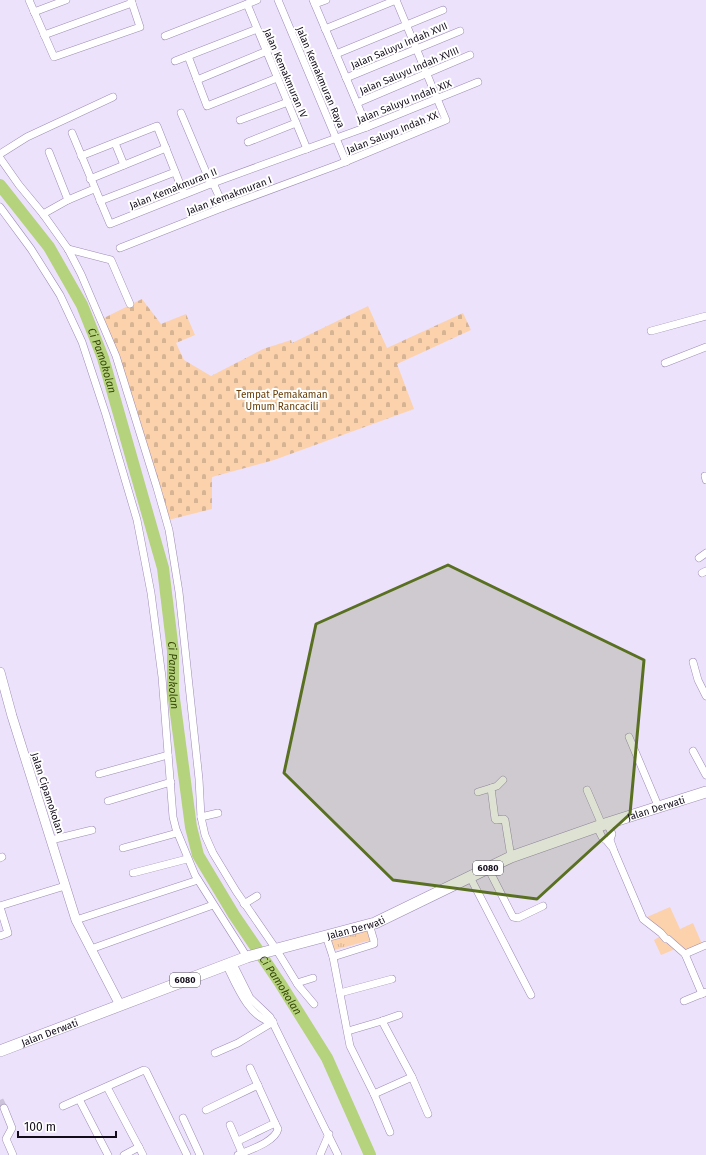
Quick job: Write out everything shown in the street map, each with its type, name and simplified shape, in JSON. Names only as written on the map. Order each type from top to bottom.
[{"type":"main road","name":"Jalan Derwati","points":[[0,1051],[249,957],[369,924],[511,857],[602,825],[706,792]]},
{"type":"street","points":[[29,0],[44,35],[54,57],[140,27],[131,2],[44,35]]},
{"type":"street","points":[[34,12],[66,0]]},
{"type":"street","points":[[165,36],[257,0]]},
{"type":"street","name":"Jalan Kemakmuran Raya","points":[[278,0],[346,162]]},
{"type":"street","points":[[326,0],[314,2],[367,127]]},
{"type":"street","points":[[325,29],[396,0],[437,98]]},
{"type":"street","name":"Jalan Kemakmuran IV","points":[[247,4],[307,149]]},
{"type":"street","points":[[336,54],[443,10]]},
{"type":"street","points":[[175,61],[257,29]]},
{"type":"street","name":"Jalan Saluyu Indah XVII","points":[[346,78],[460,31]]},
{"type":"street","points":[[197,80],[267,51]]},
{"type":"street","name":"Jalan Saluyu Indah XVIII","points":[[357,103],[470,55]]},
{"type":"street","points":[[188,56],[207,106],[278,78]]},
{"type":"street","name":"Jalan Saluyu Indah XIX","points":[[336,138],[478,82]]},
{"type":"street","points":[[0,154],[27,137],[113,97]]},
{"type":"street","name":"Jalan Saluyu Indah XX","points":[[346,162],[446,120],[437,98]]},
{"type":"street","points":[[240,120],[288,102]]},
{"type":"street","points":[[181,113],[224,207]]},
{"type":"street","points":[[248,142],[296,123]]},
{"type":"street","points":[[81,156],[157,126],[184,194]]},
{"type":"street","name":"Jalan Kemakmuran II","points":[[72,133],[94,190],[110,224],[212,183],[336,138]]},
{"type":"street","points":[[115,142],[124,165]]},
{"type":"street","points":[[90,179],[166,148]]},
{"type":"street","points":[[49,152],[68,200]]},
{"type":"street","points":[[0,158],[19,185],[46,213],[81,274],[116,356],[157,488],[169,530],[179,592],[204,835],[213,853],[244,904],[297,983],[314,1004]]},
{"type":"street","name":"Jalan Kemakmuran I","points":[[120,248],[224,207],[346,162]]},
{"type":"street","points":[[100,201],[175,172]]},
{"type":"street","points":[[46,213],[68,200],[94,190]]},
{"type":"street","points":[[0,207],[31,249],[60,295],[82,342],[106,415],[137,520],[151,593],[162,677],[173,818],[177,833],[187,859],[198,880],[213,905],[249,957]]},
{"type":"street","points":[[68,249],[111,260],[130,304]]},
{"type":"street","points":[[651,332],[706,316]]},
{"type":"street","points":[[665,363],[706,348]]},
{"type":"street","points":[[699,558],[706,553]]},
{"type":"street","points":[[693,662],[698,680],[706,696]]},
{"type":"street","name":"Jalan Cipamokolan","points":[[0,672],[12,716],[76,920],[91,949],[116,1006]]},
{"type":"street","points":[[629,737],[659,808]]},
{"type":"street","points":[[693,751],[706,775]]},
{"type":"street","points":[[100,774],[168,755]]},
{"type":"street","points":[[478,792],[497,786],[503,780]]},
{"type":"street","points":[[108,801],[171,782]]},
{"type":"street","points":[[491,788],[495,818],[496,820],[505,820],[511,857]]},
{"type":"street","points":[[587,790],[602,825],[602,837],[607,841],[614,852]]},
{"type":"street","points":[[201,817],[218,813]]},
{"type":"street","points":[[602,825],[612,834],[610,840],[614,852],[643,919],[661,934],[668,937],[668,940],[685,954],[704,993],[684,1001]]},
{"type":"street","points":[[51,840],[92,830]]},
{"type":"street","points":[[123,848],[177,833]]},
{"type":"street","points":[[133,873],[187,859]]},
{"type":"street","points":[[488,868],[513,918],[518,918],[543,906]]},
{"type":"street","points":[[470,877],[531,995]]},
{"type":"street","points":[[76,920],[198,880]]},
{"type":"street","points":[[0,936],[8,933],[0,907],[65,886]]},
{"type":"street","points":[[244,904],[258,896]]},
{"type":"street","points":[[91,949],[213,905]]},
{"type":"street","points":[[333,957],[374,944],[369,924]]},
{"type":"street","points":[[326,936],[333,957],[348,1031],[347,1037],[390,1132]]},
{"type":"street","points":[[685,954],[706,945]]},
{"type":"street","points":[[229,964],[240,993],[250,1007],[265,1021],[273,1022]]},
{"type":"street","points":[[297,983],[313,978]]},
{"type":"street","points":[[340,993],[392,979]]},
{"type":"street","points":[[348,1031],[399,1015]]},
{"type":"street","points":[[382,1021],[412,1077],[428,1114]]},
{"type":"street","points":[[215,1053],[238,1043],[273,1022]]},
{"type":"street","points":[[273,1022],[338,1155]]},
{"type":"street","points":[[230,1125],[238,1142],[240,1154],[270,1140],[276,1135],[278,1129],[250,1068]]},
{"type":"street","points":[[63,1106],[146,1070],[187,1155]]},
{"type":"street","points":[[374,1094],[412,1077]]},
{"type":"street","points":[[206,1110],[258,1085]]},
{"type":"street","points":[[106,1087],[143,1155]]},
{"type":"street","points":[[79,1099],[108,1155]]},
{"type":"street","points":[[4,1108],[12,1128],[6,1139],[13,1155]]},
{"type":"street","points":[[183,1118],[200,1155]]},
{"type":"street","points":[[238,1142],[275,1123]]},
{"type":"street","points":[[320,1155],[329,1134]]},
{"type":"street","points":[[124,1155],[139,1148]]},
{"type":"highlighted area","points":[[448,565],[644,660],[630,814],[537,899],[393,880],[284,773],[316,624]]},
{"type":"green space","name":"Tempat Pemakaman Umum Rancacili","points":[[142,299],[161,324],[186,314],[195,335],[176,343],[184,360],[211,376],[263,349],[291,340],[292,343],[368,306],[387,348],[463,313],[471,330],[397,364],[414,409],[274,460],[212,477],[212,509],[168,520],[102,319]]},
{"type":"green space","points":[[670,907],[680,929],[693,923],[702,944],[685,951],[680,947],[661,955],[654,940],[659,937],[662,930],[647,917]]},
{"type":"green space","points":[[368,930],[371,940],[334,950],[331,940]]},
{"type":"waterway","name":"Ci Pamokolan","points":[[0,185],[49,247],[82,305],[103,358],[163,568],[173,651],[173,691],[191,827],[198,855],[234,915],[280,983],[327,1058],[370,1155]]},
{"type":"tunnel","points":[[0,1100],[4,1108]]}]
